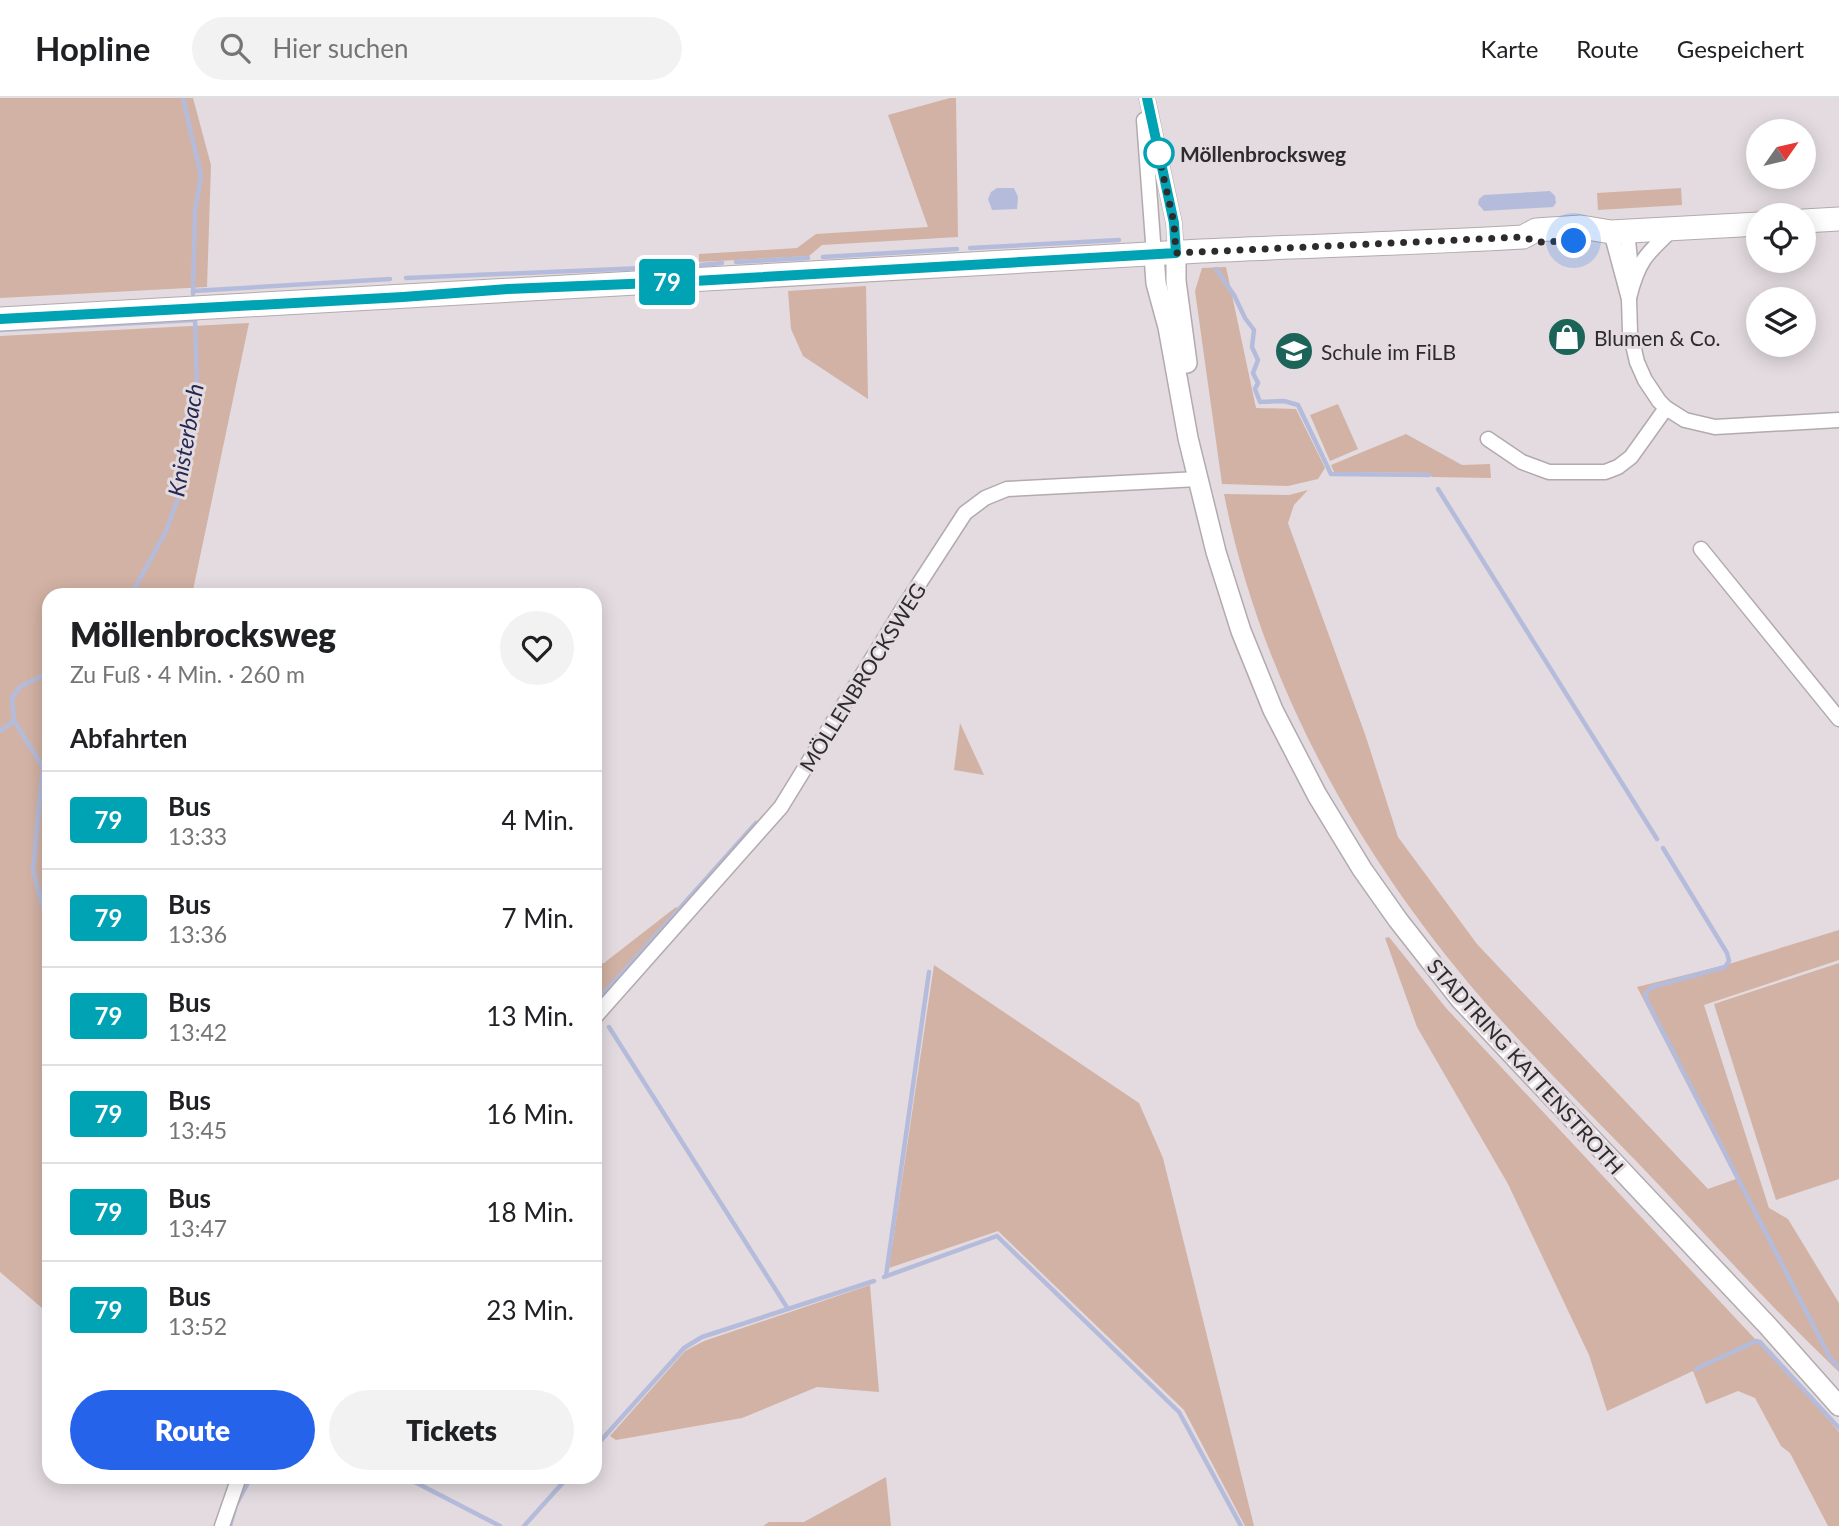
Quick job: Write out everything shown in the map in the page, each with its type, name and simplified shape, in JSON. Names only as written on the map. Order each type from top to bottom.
[{"type":"main road","points":[[1816,220],[1839,219]]},
{"type":"main road","points":[[0,319],[508,289],[1523,237],[1536,230],[1581,227],[1619,231],[1746,225]]},
{"type":"main road","name":"STADTRING KATTENSTROTH","points":[[1165,254],[1156,283],[1168,327],[1188,438],[1216,552],[1241,631],[1273,710],[1317,794],[1362,869],[1460,999],[1767,1325],[1839,1406]]},
{"type":"main road","name":"STADTRING KATTENSTROTH","points":[[1767,1325],[1839,1393]]},
{"type":"street","points":[[1144,98],[1165,254]]},
{"type":"street","points":[[1144,98],[1174,223],[1165,254]]},
{"type":"street","points":[[1629,299],[1639,265],[1647,253],[1673,229]]},
{"type":"street","points":[[1619,231],[1632,284]]},
{"type":"street","points":[[1619,231],[1629,299],[1630,331],[1637,362],[1645,380],[1666,408],[1685,420],[1715,427],[1839,420]]},
{"type":"street","points":[[1488,439],[1522,461],[1549,472],[1605,472],[1618,467],[1631,457],[1666,408]]},
{"type":"street","name":"MÖLLENBROCKSWEG","points":[[602,1009],[781,807],[965,513],[985,498],[1007,489],[1198,475]]},
{"type":"street","points":[[1701,548],[1839,719]]},
{"type":"street","points":[[222,1526],[237,1484]]},
{"type":"shaded area","points":[[0,98],[193,98],[211,165],[207,287],[0,298]]},
{"type":"shaded area","points":[[956,98],[958,237],[822,245],[809,256],[699,262],[699,254],[797,248],[816,234],[928,227],[888,115]]},
{"type":"shaded area","points":[[1681,188],[1682,205],[1598,210],[1597,193]]},
{"type":"shaded area","points":[[1226,267],[1256,408],[1296,409],[1325,468],[1318,479],[1288,486],[1222,484],[1195,291],[1202,268]]},
{"type":"shaded area","points":[[866,286],[868,399],[803,356],[791,329],[788,291]]},
{"type":"shaded area","points":[[249,323],[193,588],[42,588],[42,1308],[0,1272],[0,336]]},
{"type":"shaded area","points":[[1338,404],[1358,449],[1330,461],[1310,415]]},
{"type":"shaded area","points":[[1406,434],[1462,465],[1490,464],[1491,478],[1432,477],[1429,473],[1334,472],[1331,465]]},
{"type":"shaded area","points":[[1308,490],[1294,505],[1288,523],[1365,734],[1398,837],[1477,944],[1708,1189],[1736,1179],[1637,987],[1729,964],[1839,930],[1839,960],[1704,1005],[1769,1208],[1788,1219],[1839,1303],[1839,1372],[1762,1295],[1498,1017],[1450,961],[1405,901],[1364,839],[1326,774],[1264,637],[1241,566],[1224,494],[1289,495]]},
{"type":"shaded area","points":[[960,723],[984,775],[954,770]]},
{"type":"shaded area","points":[[676,907],[684,914],[602,1000],[604,963]]},
{"type":"shaded area","points":[[1389,937],[1446,1008],[1839,1432],[1839,1526],[1828,1526],[1790,1453],[1781,1446],[1755,1398],[1738,1391],[1706,1404],[1693,1371],[1607,1411],[1589,1355],[1508,1184],[1417,1027],[1385,938]]},
{"type":"shaded area","points":[[1839,963],[1839,1179],[1776,1200],[1714,1004]]},
{"type":"shaded area","points":[[934,965],[1139,1103],[1163,1158],[1254,1526],[1245,1526],[1184,1410],[998,1231],[889,1268]]},
{"type":"shaded area","points":[[870,1285],[879,1392],[817,1387],[742,1418],[616,1440],[610,1436],[685,1351],[704,1341]]},
{"type":"shaded area","points":[[886,1477],[891,1526],[763,1526],[769,1522],[804,1522]]},
{"type":"water","points":[[997,188],[1014,188],[1018,197],[1017,209],[992,210],[988,199],[991,192]]},
{"type":"water","points":[[1550,191],[1555,196],[1556,203],[1553,207],[1484,211],[1478,204],[1484,195]]},
{"type":"waterway","name":"Knisterbach","points":[[183,98],[201,176],[195,211],[193,294]]},
{"type":"waterway","points":[[970,248],[1119,240]]},
{"type":"waterway","points":[[823,257],[957,249]]},
{"type":"waterway","points":[[736,262],[808,258]]},
{"type":"waterway","points":[[701,265],[722,263]]},
{"type":"waterway","points":[[406,278],[667,267]]},
{"type":"waterway","points":[[1216,269],[1254,330],[1252,347],[1258,360],[1253,373],[1258,383],[1255,389],[1260,402],[1284,401],[1298,405],[1331,474],[1429,475]]},
{"type":"waterway","points":[[193,291],[390,279]]},
{"type":"waterway","name":"Knisterbach","points":[[135,588],[166,531],[180,493],[197,393],[195,317]]},
{"type":"waterway","points":[[0,330],[195,320]]},
{"type":"waterway","points":[[1438,489],[1657,839]]},
{"type":"waterway","name":"Knisterbach","points":[[42,676],[21,686],[12,697],[14,721],[42,765]]},
{"type":"waterway","points":[[0,731],[14,721]]},
{"type":"waterway","name":"Knisterbach","points":[[42,777],[33,871],[42,903]]},
{"type":"waterway","points":[[602,995],[756,823]]},
{"type":"waterway","points":[[1663,848],[1727,953],[1729,961],[1725,967],[1652,987],[1645,994],[1647,1001],[1830,1358],[1839,1367]]},
{"type":"waterway","points":[[886,1276],[929,972]]},
{"type":"waterway","points":[[609,1027],[788,1309]]},
{"type":"waterway","points":[[884,1277],[997,1236],[1179,1412],[1241,1526]]},
{"type":"waterway","points":[[602,1439],[684,1348],[702,1337],[874,1281]]},
{"type":"waterway","points":[[1696,1369],[1756,1341],[1760,1342],[1839,1428]]},
{"type":"waterway","name":"Knisterbach","points":[[230,1526],[236,1505],[247,1484]]},
{"type":"waterway","points":[[419,1484],[500,1526]]},
{"type":"waterway","points":[[524,1526],[562,1484]]},
{"type":"bus line","name":"79","points":[[0,319],[1176,253],[1174,223],[1147,98]]},
{"type":"place","name":"Möllenbrocksweg","points":[[1159,153]]},
{"type":"place","name":"Blumen & Co.","points":[[1567,337]]},
{"type":"place","name":"Schule im FiLB","points":[[1294,351]]},
{"type":"route","points":[[1159,153],[1157,148],[1174,223],[1176,253],[1523,237],[1538,242],[1574,241]]}]
